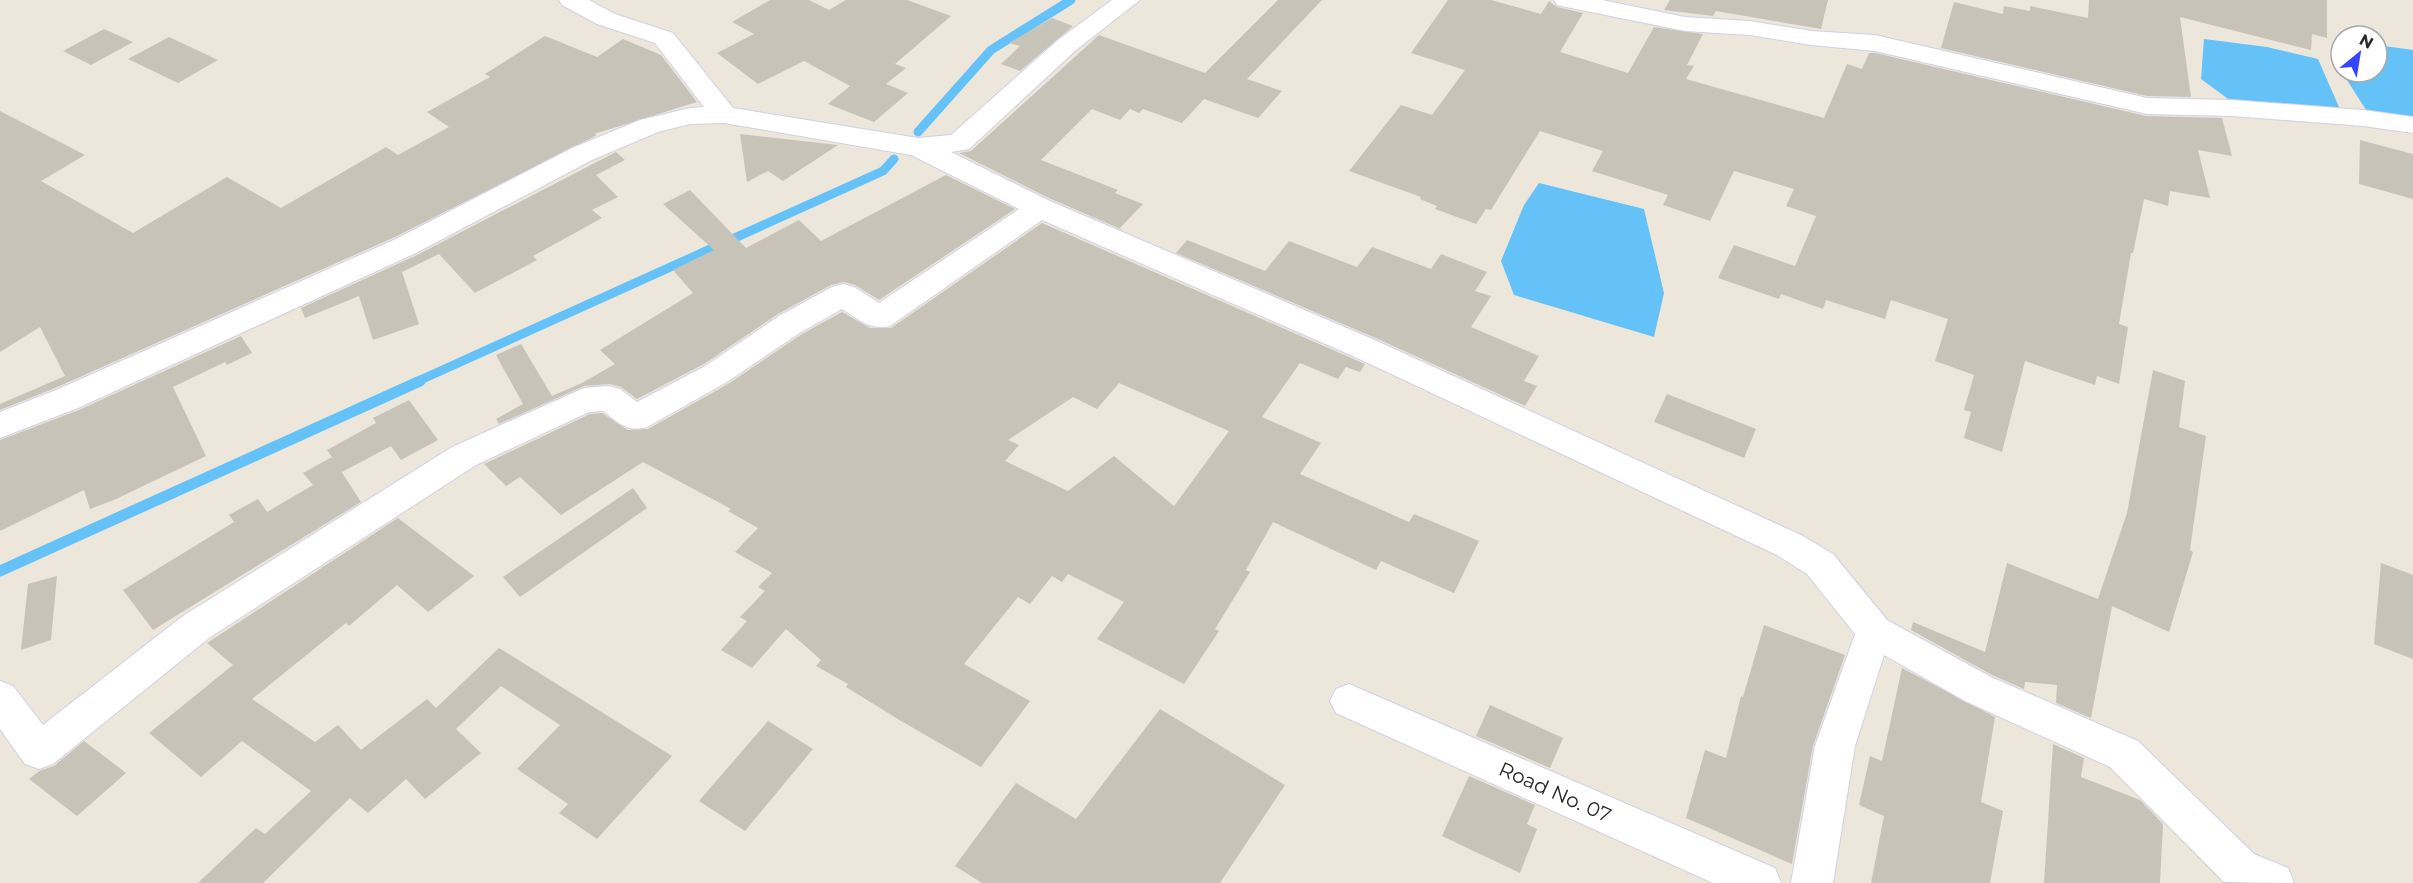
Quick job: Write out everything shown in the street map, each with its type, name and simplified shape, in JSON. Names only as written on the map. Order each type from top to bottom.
[{"type":"street","points":[[571,0],[606,19],[664,38],[724,115]]},
{"type":"street","points":[[0,425],[67,399],[406,246],[582,154],[649,126],[690,116],[724,115],[918,147],[959,142],[1067,45],[1128,0]]},
{"type":"street","points":[[1566,0],[1685,24],[1750,28],[1811,38],[1875,43],[2147,106],[2232,108],[2363,118],[2413,125]]},
{"type":"street","points":[[918,147],[1040,207],[1366,349],[1789,544],[1820,564],[1874,631],[1978,689],[2124,754],[2250,878]]},
{"type":"street","points":[[0,698],[39,751],[196,627],[464,456],[584,400],[609,398],[635,418],[716,374],[790,324],[843,295],[879,318],[1040,207]]},
{"type":"street","points":[[1812,883],[1835,746],[1874,631]]},
{"type":"street","name":"Road No. 07","points":[[1349,701],[1760,883]]},
{"type":"water","points":[[2204,39],[2267,47],[2318,59],[2342,114],[2235,104],[2201,79]]},
{"type":"water","points":[[2389,47],[2413,50],[2413,122],[2370,116],[2349,84],[2389,84]]},
{"type":"water","points":[[1539,183],[1644,209],[1664,293],[1654,337],[1514,295],[1501,261],[1524,205]]},
{"type":"building","points":[[770,0],[809,0],[829,10],[846,0],[907,0],[951,16],[895,64],[906,68],[886,84],[908,93],[874,122],[828,104],[850,86],[804,61],[758,84],[717,53],[754,34],[732,22]]},
{"type":"building","points":[[1278,0],[1322,0],[1247,79],[1282,91],[1258,118],[1204,99],[1182,123],[1143,109],[1139,113],[1130,109],[1120,120],[1092,109],[1041,160],[1118,190],[1115,193],[1143,204],[1120,228],[1123,230],[1051,199],[959,153],[971,151],[1099,35],[1205,73]]},
{"type":"building","points":[[1448,0],[1491,0],[1541,14],[1549,1],[1557,7],[1583,13],[1560,52],[1628,73],[1654,27],[1703,34],[1687,65],[1694,66],[1686,79],[1824,118],[1847,64],[1862,69],[1869,53],[1875,53],[2146,116],[2222,118],[2232,156],[2198,150],[2210,198],[2170,191],[2168,206],[2144,199],[2133,253],[2131,253],[2119,324],[2128,327],[2119,384],[2097,376],[2095,385],[2025,361],[2002,452],[1964,438],[1971,412],[1964,410],[1974,375],[1935,361],[1948,319],[1891,300],[1885,319],[1826,300],[1823,309],[1781,294],[1779,299],[1718,278],[1734,245],[1795,266],[1816,216],[1786,206],[1794,189],[1734,171],[1710,221],[1663,205],[1668,195],[1592,171],[1603,151],[1540,131],[1491,210],[1486,209],[1476,224],[1435,209],[1437,206],[1420,199],[1421,197],[1349,171],[1401,105],[1432,115],[1465,70],[1411,53]]},
{"type":"building","points":[[1670,0],[1828,0],[1821,29],[1716,11],[1713,16],[1664,10]]},
{"type":"building","points":[[2089,0],[2327,0],[2327,38],[2312,34],[2311,50],[2180,17],[2191,97],[2147,96],[1941,48],[1954,2],[2003,14],[2004,6],[2030,11],[2030,6],[2088,18]]},
{"type":"building","points":[[1052,18],[1073,26],[1020,71],[1001,64],[1020,46],[1009,43]]},
{"type":"building","points":[[104,29],[133,42],[91,65],[63,51]]},
{"type":"building","points":[[545,36],[597,57],[623,39],[661,55],[697,102],[594,134],[597,135],[395,237],[55,388],[0,410],[0,404],[65,376],[40,327],[0,352],[0,111],[85,155],[41,181],[133,233],[227,177],[281,208],[386,147],[398,155],[449,127],[427,112],[490,77],[485,74]]},
{"type":"building","points":[[169,37],[218,60],[178,83],[128,59]]},
{"type":"building","points":[[740,134],[838,145],[783,181],[768,171],[747,182]]},
{"type":"building","points":[[2360,140],[2413,154],[2413,199],[2359,184]]},
{"type":"building","points":[[616,152],[625,160],[596,175],[618,197],[592,210],[602,218],[533,256],[537,260],[475,293],[439,254],[402,272],[419,324],[373,340],[359,296],[305,318],[301,308],[417,255]]},
{"type":"building","points":[[946,175],[1015,209],[879,300],[855,285],[844,282],[831,285],[778,314],[704,364],[637,399],[621,387],[610,384],[584,386],[499,424],[496,419],[523,404],[496,355],[521,344],[552,396],[582,383],[615,364],[600,350],[693,293],[673,270],[714,250],[663,204],[690,190],[746,248],[799,220],[821,241]]},
{"type":"building","points":[[1042,223],[1365,364],[1360,372],[1346,367],[1338,379],[1300,363],[1262,417],[1321,443],[1300,474],[1409,522],[1414,514],[1479,541],[1454,593],[1381,561],[1376,570],[1273,522],[1246,570],[1250,572],[1215,629],[1219,631],[1184,684],[1097,639],[1124,602],[1068,574],[1062,582],[1052,576],[1030,604],[1018,597],[964,664],[1030,701],[981,767],[901,721],[846,687],[848,684],[816,666],[821,660],[786,629],[752,668],[721,650],[747,621],[740,617],[765,591],[758,587],[772,573],[735,552],[758,528],[728,511],[731,509],[643,462],[561,515],[520,477],[506,486],[484,464],[590,414],[602,413],[628,430],[648,429],[728,384],[802,334],[842,312],[870,328],[891,328]],"holes":[[[1119,383],[1229,431],[1174,506],[1114,456],[1068,491],[1005,461],[1019,445],[1008,440],[1073,397],[1097,409]]]},
{"type":"building","points":[[1187,240],[1265,271],[1289,241],[1357,267],[1372,247],[1431,269],[1441,254],[1487,272],[1475,291],[1491,296],[1471,327],[1539,356],[1524,381],[1537,386],[1525,406],[1378,339],[1176,253]]},
{"type":"building","points":[[241,336],[252,353],[227,365],[225,362],[173,387],[206,456],[90,509],[84,490],[0,531],[0,440],[79,410]]},
{"type":"building","points":[[2153,370],[2185,381],[2179,427],[2206,436],[2190,550],[2193,552],[2169,632],[2112,606],[2091,718],[2056,703],[2057,685],[2025,682],[2024,689],[1992,675],[1911,630],[1913,622],[1985,652],[2007,563],[2098,599],[2127,513]]},
{"type":"building","points":[[1667,394],[1756,429],[1744,458],[1654,422]]},
{"type":"building","points":[[409,400],[438,440],[401,460],[391,446],[342,472],[327,450],[376,423],[373,418]]},
{"type":"building","points":[[332,457],[361,502],[153,630],[123,590],[234,522],[229,515],[258,499],[267,512],[313,485],[303,473]]},
{"type":"building","points":[[633,488],[647,508],[520,597],[503,577]]},
{"type":"building","points":[[398,518],[474,576],[428,612],[397,585],[349,626],[346,623],[252,699],[315,742],[338,725],[361,750],[427,699],[436,708],[499,648],[672,756],[597,839],[559,813],[568,804],[517,769],[560,725],[501,686],[456,729],[481,753],[425,799],[406,779],[368,813],[350,798],[263,883],[198,883],[256,828],[265,834],[311,791],[242,741],[201,777],[149,733],[233,665],[207,643]]},
{"type":"building","points":[[2381,563],[2413,575],[2413,659],[2374,644]]},
{"type":"building","points":[[57,576],[51,640],[21,650],[28,584]]},
{"type":"building","points":[[1764,625],[1845,655],[1813,746],[1792,864],[1686,818],[1705,750],[1726,758],[1741,696],[1743,697]]},
{"type":"building","points":[[1902,668],[1995,717],[1981,802],[2003,811],[1990,883],[1871,883],[1884,816],[1859,805],[1870,756],[1882,761]]},
{"type":"building","points":[[1490,705],[1563,738],[1550,768],[1476,736]]},
{"type":"building","points":[[1160,709],[1285,785],[1220,883],[982,883],[955,866],[1016,783],[1076,819]]},
{"type":"building","points":[[768,721],[813,749],[745,831],[699,801]]},
{"type":"building","points":[[84,741],[126,773],[77,816],[29,779],[39,771],[54,766]]},
{"type":"building","points":[[2053,744],[2084,758],[2081,777],[2140,800],[2163,824],[2160,883],[2044,883]]},
{"type":"building","points":[[1469,776],[1535,805],[1527,824],[1537,829],[1520,873],[1442,836]]},
{"type":"waterway","points":[[918,132],[991,50],[1071,0]]},
{"type":"waterway","points":[[416,382],[883,171],[894,159]]},
{"type":"waterway","points":[[0,571],[420,381]]}]
